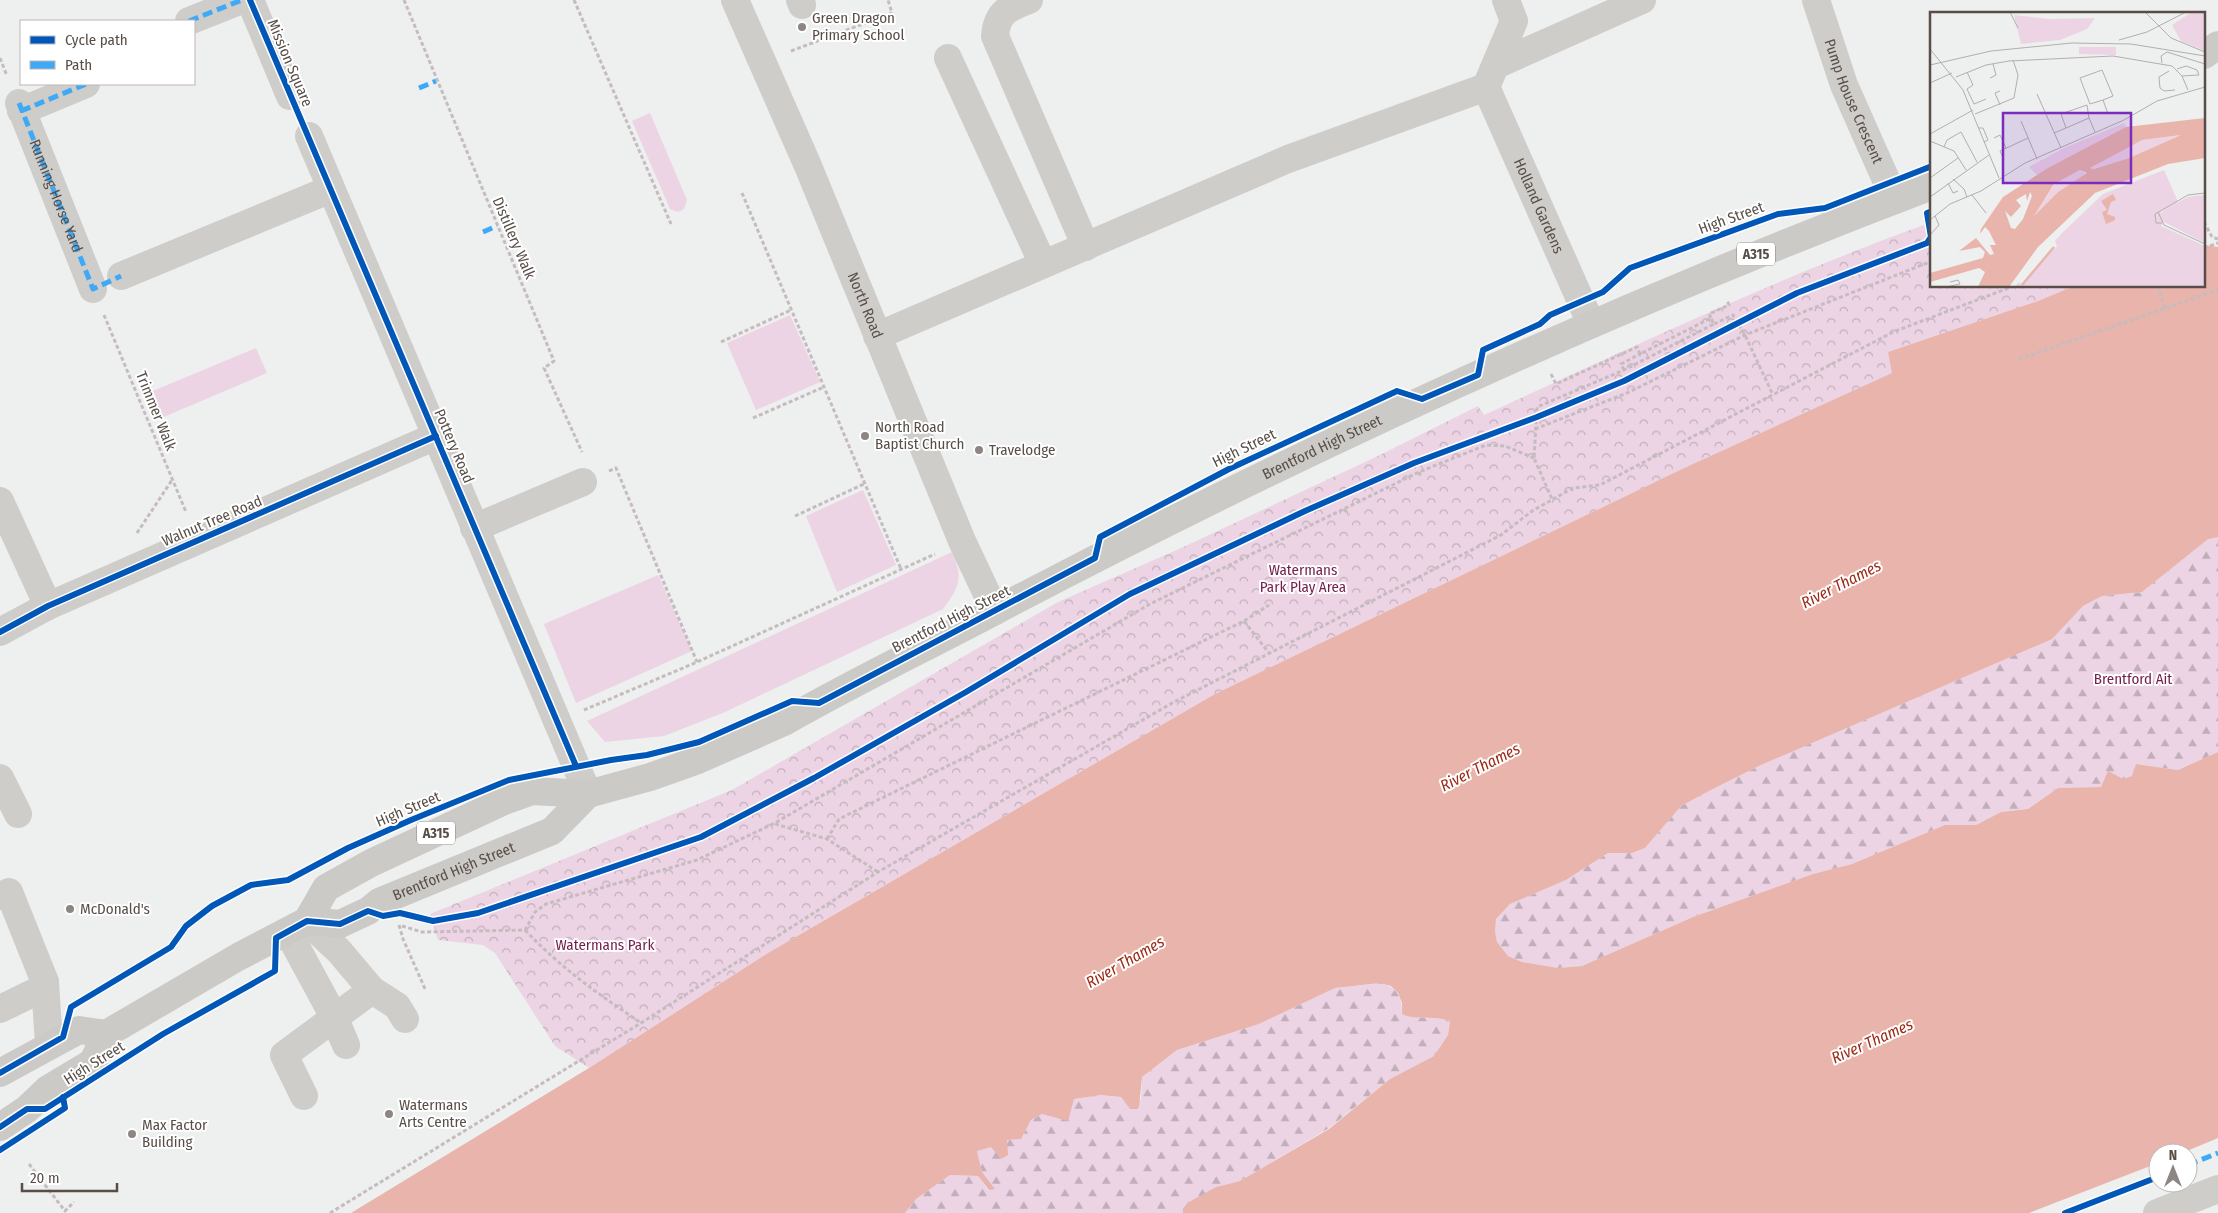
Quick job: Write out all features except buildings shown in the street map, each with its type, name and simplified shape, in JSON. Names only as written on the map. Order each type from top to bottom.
[{"type":"main road","points":[[2206,53],[2218,45]]},
{"type":"main road","name":"Brentford High Street","points":[[297,927],[326,888],[371,863],[504,801],[532,791],[588,794],[650,777],[698,760],[784,722],[1095,558],[1271,470],[1591,324],[1764,250],[1930,187]]},
{"type":"main road","name":"Brentford High Street","points":[[297,927],[340,924],[368,911],[379,902],[552,831],[588,794]]},
{"type":"main road","points":[[0,1127],[28,1109],[48,1089],[93,1062],[106,1034],[238,957],[297,927]]},
{"type":"main road","points":[[0,1073],[79,1030],[106,1034]]},
{"type":"street","points":[[192,20],[242,0]]},
{"type":"street","name":"Mission Square","points":[[250,0],[290,96]]},
{"type":"street","name":"North Road","points":[[735,0],[962,541],[995,611]]},
{"type":"street","points":[[1029,0],[1010,7],[996,22],[994,36],[1086,247]]},
{"type":"street","points":[[1491,76],[1514,21],[1506,0]]},
{"type":"street","points":[[877,336],[1288,160],[1491,76],[1642,0]]},
{"type":"street","name":"Pump House Crescent","points":[[1818,5],[1844,85],[1894,200]]},
{"type":"street","points":[[948,58],[1043,264]]},
{"type":"street","name":"Holland Gardens","points":[[1491,76],[1591,324]]},
{"type":"street","name":"Running Horse Yard","points":[[83,85],[20,107],[93,289]]},
{"type":"street","name":"Pottery Road","points":[[308,136],[588,794]]},
{"type":"street","points":[[121,276],[331,189]]},
{"type":"street","name":"Walnut Tree Road","points":[[0,632],[48,606],[436,436]]},
{"type":"street","points":[[474,528],[590,472]]},
{"type":"street","points":[[0,501],[48,606]]},
{"type":"street","points":[[0,778],[18,814]]},
{"type":"street","points":[[5,894],[45,982],[45,1012],[49,1045]]},
{"type":"street","points":[[297,927],[339,951],[372,990],[396,1006],[405,1019]]},
{"type":"street","points":[[297,927],[346,1045]]},
{"type":"street","points":[[0,1009],[37,991],[45,982]]},
{"type":"street","points":[[304,1096],[284,1055],[372,990]]},
{"type":"street","points":[[2157,1213],[2218,1189]]},
{"type":"path","points":[[574,0],[671,224]]},
{"type":"path","points":[[762,62],[892,13],[888,0]]},
{"type":"path","points":[[742,194],[901,569]]},
{"type":"path","points":[[2206,226],[2212,236],[2218,241],[2206,247]]},
{"type":"path","points":[[1535,430],[1627,393],[1745,335],[1930,263]]},
{"type":"path","points":[[330,1213],[641,1023],[878,872],[1174,702],[1501,535],[1552,499],[1573,488],[1600,485],[1893,332],[2009,288]]},
{"type":"path","points":[[2159,288],[2165,308]]},
{"type":"path","points":[[2019,359],[2218,290]]},
{"type":"path","points":[[1714,324],[1709,314],[1725,307]]},
{"type":"path","points":[[721,342],[791,310]]},
{"type":"path","points":[[1552,499],[1534,458],[1535,430],[1540,416],[1537,407],[1624,370],[1733,315],[1745,335],[1773,395]]},
{"type":"path","points":[[1624,370],[1621,364],[1711,318]]},
{"type":"path","points":[[1728,327],[1746,318]]},
{"type":"path","points":[[1549,372],[1556,384],[1637,346],[1640,354]]},
{"type":"path","points":[[753,418],[824,388]]},
{"type":"path","points":[[1528,420],[1540,416]]},
{"type":"path","points":[[525,930],[535,912],[546,904],[697,860],[774,823],[1150,604],[1419,472],[1486,445],[1505,446],[1534,458]]},
{"type":"path","points":[[590,472],[616,468],[697,662]]},
{"type":"path","points":[[1419,472],[1421,478]]},
{"type":"path","points":[[130,538],[138,533],[172,480]]},
{"type":"path","points":[[795,516],[864,484]]},
{"type":"path","points":[[1344,509],[1349,515]]},
{"type":"path","points":[[556,722],[697,662],[962,541]]},
{"type":"path","points":[[827,839],[839,819],[1244,621],[1269,605]]},
{"type":"path","points":[[1244,621],[1269,653]]},
{"type":"path","points":[[774,823],[827,839],[878,872]]},
{"type":"path","points":[[425,989],[403,939],[399,925],[422,932],[525,930],[556,962],[641,1023]]},
{"type":"path","points":[[29,1164],[65,1211],[74,1202]]},
{"type":"green space","points":[[650,113],[687,200],[684,209],[678,212],[670,209],[632,121]]},
{"type":"green space","name":"Watermans Park","points":[[1930,223],[1930,288],[2069,288],[2038,301],[1888,352],[1893,373],[1682,469],[1215,694],[768,953],[589,1068],[555,1046],[495,953],[483,945],[438,940],[430,914],[732,790],[1058,602],[1179,549],[1378,456],[1478,406],[1484,415],[1762,289]]},
{"type":"green space","points":[[790,315],[820,382],[756,410],[727,343]]},
{"type":"green space","points":[[256,348],[267,373],[159,419],[148,393]]},
{"type":"green space","points":[[863,490],[896,565],[837,592],[806,516]]},
{"type":"green space","name":"Brentford Ait","points":[[2218,537],[2218,752],[2178,770],[2137,764],[2133,776],[2101,787],[2058,788],[2028,809],[2001,812],[1976,825],[1945,825],[1852,864],[1813,874],[1693,917],[1582,966],[1558,968],[1522,962],[1508,956],[1497,942],[1495,932],[1496,919],[1510,904],[1566,880],[1608,853],[1632,853],[1645,848],[1681,806],[1761,765],[2051,639],[2083,606],[2102,596],[2142,592],[2208,538]]},
{"type":"green space","points":[[952,552],[959,576],[953,595],[943,609],[725,712],[664,736],[605,742],[587,721]]},
{"type":"green space","points":[[658,575],[692,651],[576,703],[544,624]]},
{"type":"green space","points":[[1381,983],[1387,985],[1398,994],[1402,1014],[1412,1017],[1437,1018],[1450,1021],[1448,1035],[1434,1056],[1390,1079],[1329,1128],[1240,1181],[1216,1187],[1183,1208],[1183,1213],[905,1213],[916,1199],[950,1175],[978,1176],[988,1190],[994,1188],[982,1172],[977,1151],[1006,1140],[1021,1139],[1031,1120],[1042,1114],[1067,1120],[1074,1099],[1101,1095],[1121,1097],[1130,1109],[1141,1099],[1142,1077],[1177,1050],[1259,1024],[1335,988]]},
{"type":"water","name":"River Thames","points":[[2206,245],[2218,247],[2218,537],[2208,539],[2142,592],[2102,596],[2083,606],[2052,639],[1761,765],[1681,806],[1645,848],[1632,853],[1608,853],[1566,880],[1510,904],[1496,919],[1495,932],[1497,942],[1508,956],[1522,962],[1558,968],[1582,966],[1693,917],[1813,874],[1852,864],[1945,825],[1976,825],[2001,812],[2028,809],[2058,788],[2101,787],[2108,771],[2123,779],[2132,776],[2136,764],[2178,770],[2218,752],[2218,1138],[2198,1146],[2198,1143],[2148,1143],[2148,1167],[2029,1213],[1183,1213],[1183,1208],[1189,1202],[1216,1187],[1240,1181],[1329,1129],[1390,1079],[1434,1056],[1448,1035],[1450,1021],[1402,1014],[1402,1003],[1398,993],[1391,986],[1380,983],[1335,988],[1259,1024],[1177,1050],[1142,1077],[1139,1107],[1130,1109],[1121,1097],[1101,1095],[1074,1099],[1068,1121],[1042,1114],[1031,1120],[1021,1139],[1007,1140],[1008,1155],[1001,1159],[991,1147],[977,1151],[982,1172],[995,1189],[989,1190],[978,1176],[950,1175],[916,1199],[905,1213],[351,1213],[589,1068],[768,953],[1215,694],[1682,469],[1892,373],[1888,352],[2038,301],[2069,288],[2206,288]]},
{"type":"marked path","points":[[192,20],[242,0]]},
{"type":"marked path","points":[[419,88],[436,81]]},
{"type":"marked path","points":[[21,111],[84,85]]},
{"type":"marked path","points":[[19,103],[93,289],[121,276]]},
{"type":"marked path","points":[[483,232],[497,226]]},
{"type":"marked path","points":[[2198,1161],[2218,1153]]},
{"type":"cycle path","points":[[250,0],[576,766]]},
{"type":"cycle path","name":"High Street","points":[[0,1073],[63,1037],[71,1007],[171,947],[186,926],[212,906],[251,885],[288,880],[348,848],[509,780],[647,755],[699,742],[792,701],[819,703],[1095,558],[1100,537],[1229,469],[1397,391],[1422,399],[1478,375],[1483,350],[1540,324],[1550,315],[1603,292],[1630,268],[1778,214],[1825,208],[1930,167]]},
{"type":"cycle path","name":"High Street","points":[[1930,212],[1927,213],[1930,231]]},
{"type":"cycle path","name":"High Street","points":[[0,1127],[27,1109],[45,1109],[163,1034],[275,971],[276,938],[307,921],[340,924],[368,911],[383,916],[400,913],[433,921],[478,913],[701,837],[814,778],[966,692],[1130,594],[1305,511],[1414,463],[1537,417],[1624,381],[1797,293],[1927,243],[1930,238]]},
{"type":"cycle path","points":[[0,632],[48,606],[436,436]]},
{"type":"cycle path","points":[[0,1150],[65,1108],[63,1097]]},
{"type":"cycle path","points":[[2065,1213],[2148,1181]]},
{"type":"place","name":"Green Dragon Primary School","points":[[802,27]]},
{"type":"place","name":"North Road Baptist Church","points":[[865,436]]},
{"type":"place","name":"Travelodge","points":[[979,450]]},
{"type":"place","name":"McDonald's","points":[[70,909]]},
{"type":"place","name":"Watermans Arts Centre","points":[[389,1114]]},
{"type":"place","name":"Max Factor Building","points":[[132,1134]]},
{"type":"park label","name":"Watermans Park Play Area","points":[[1303,578]]}]
